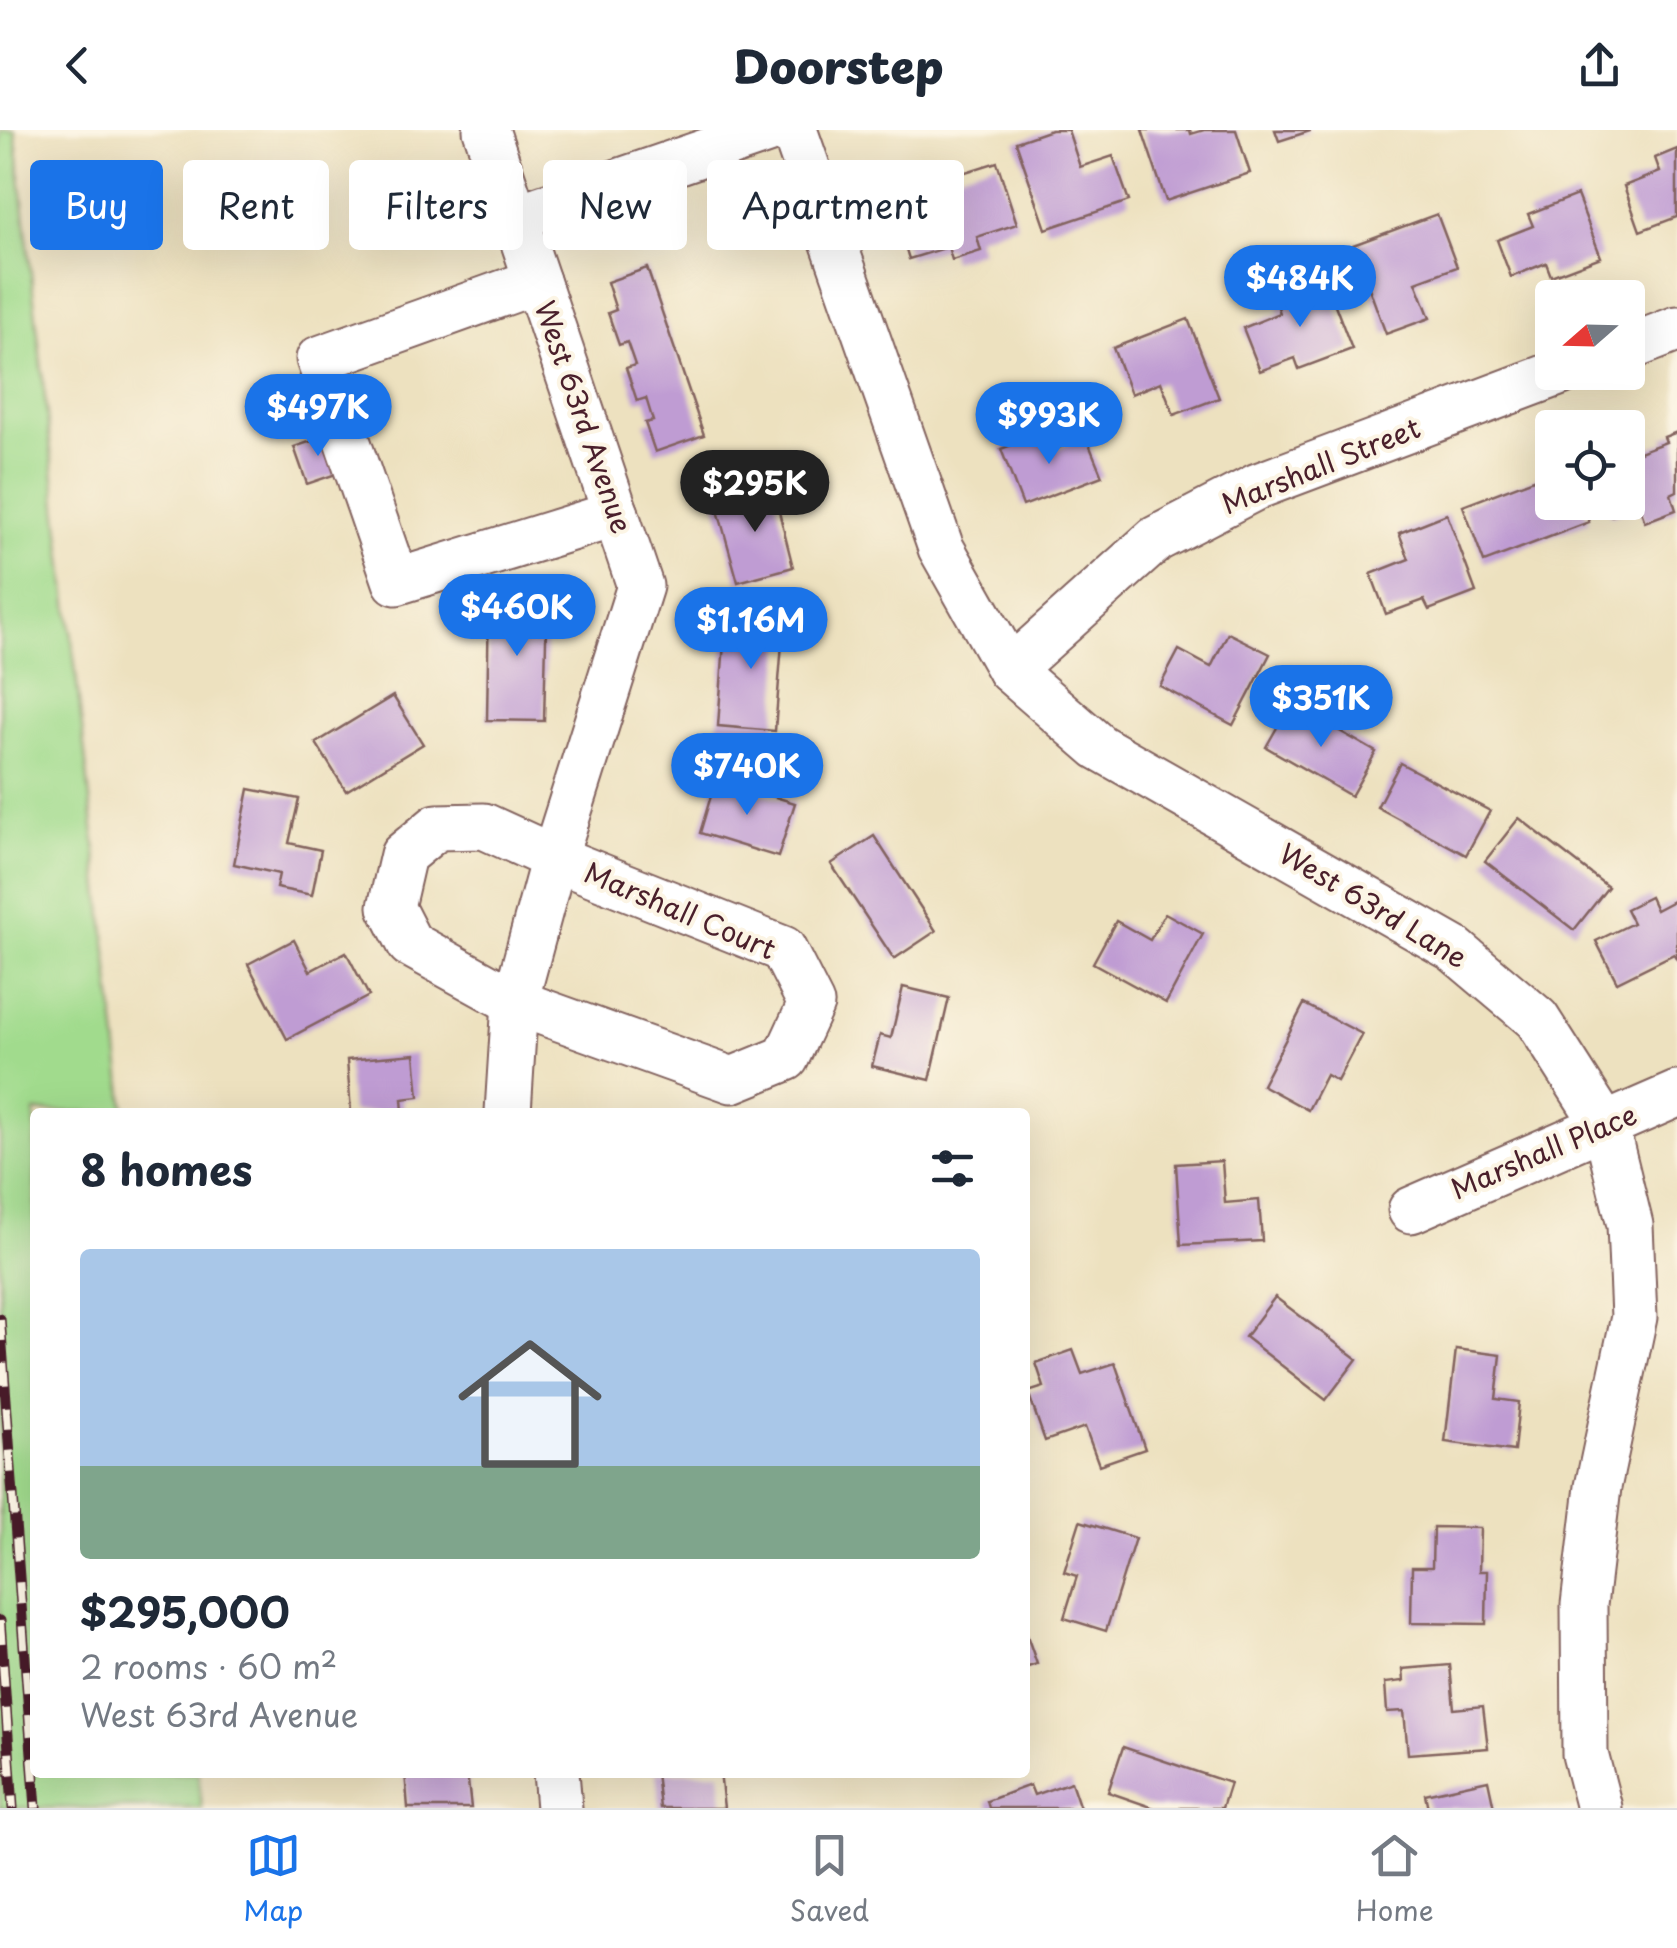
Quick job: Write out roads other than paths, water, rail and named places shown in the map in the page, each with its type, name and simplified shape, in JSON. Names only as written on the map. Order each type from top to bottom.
[{"type":"street","name":"West 63rd Avenue","points":[[486,130],[496,160]]},
{"type":"street","points":[[523,215],[770,130]]},
{"type":"street","name":"West 63rd Lane","points":[[794,130],[941,548],[1010,670],[1099,747],[1454,949],[1537,1018],[1606,1127],[1630,1225],[1634,1318],[1598,1487],[1584,1605],[1586,1754],[1598,1808]]},
{"type":"street","name":"West 63rd Avenue","points":[[508,1108],[514,1002],[554,858],[640,586],[523,237]]},
{"type":"street","points":[[538,280],[320,359],[396,582],[616,514]]},
{"type":"street","points":[[1645,341],[1677,329]]},
{"type":"street","name":"Marshall Street","points":[[1010,670],[1156,539],[1258,486],[1535,382]]},
{"type":"street","name":"Marshall Court","points":[[484,826],[554,858],[783,949],[811,1004],[786,1058],[732,1080],[514,1002],[410,944],[391,907],[403,855],[437,827],[484,826]]},
{"type":"street","name":"Marshall Place","points":[[1411,1210],[1677,1094]]},
{"type":"street","points":[[556,1778],[559,1808]]},
{"type":"railway","points":[[0,1319],[30,1726]]},
{"type":"railway","points":[[0,1621],[13,1808]]},
{"type":"railway","points":[[34,1778],[36,1808]]}]
